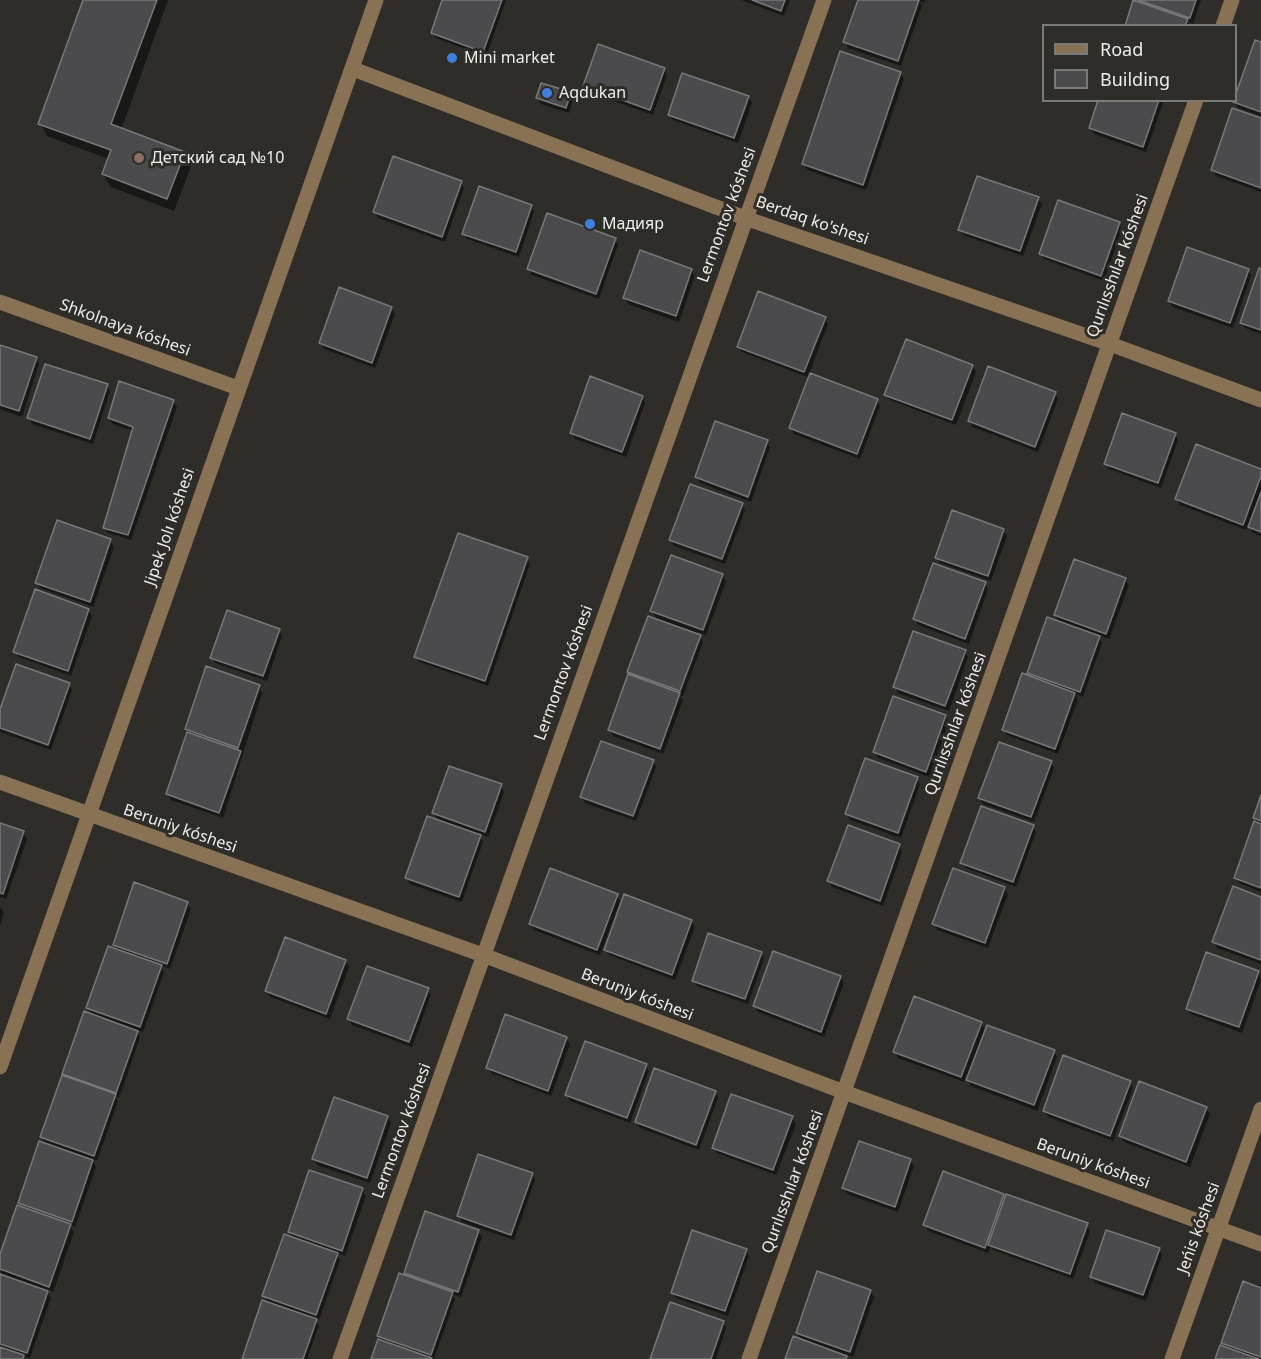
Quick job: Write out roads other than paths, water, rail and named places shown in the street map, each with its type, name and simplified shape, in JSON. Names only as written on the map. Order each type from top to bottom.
[{"type":"street","name":"Jipek Jolı kóshesi","points":[[0,1067],[376,0]]},
{"type":"street","name":"Lermontov kóshesi","points":[[340,1359],[824,0]]},
{"type":"street","points":[[1223,24],[1232,0]]},
{"type":"street","name":"Berdaq ko'shesi","points":[[353,69],[745,218],[1110,344],[1261,400]]},
{"type":"street","name":"Qurılısshılar kóshesi","points":[[749,1359],[1195,102]]},
{"type":"street","name":"Shkolnaya kóshesi","points":[[0,302],[238,388]]},
{"type":"street","name":"Beruniy kóshesi","points":[[0,782],[483,955],[844,1092],[1261,1244]]},
{"type":"street","name":"Jeńis kóshesi","points":[[1172,1359],[1261,1109]]},
{"type":"place","name":"Mini market","points":[[452,58]]},
{"type":"place","name":"Aqdukan","points":[[547,93]]},
{"type":"place","name":"Детский сад №10","points":[[139,158]]},
{"type":"place","name":"Мадияр","points":[[590,224]]}]
